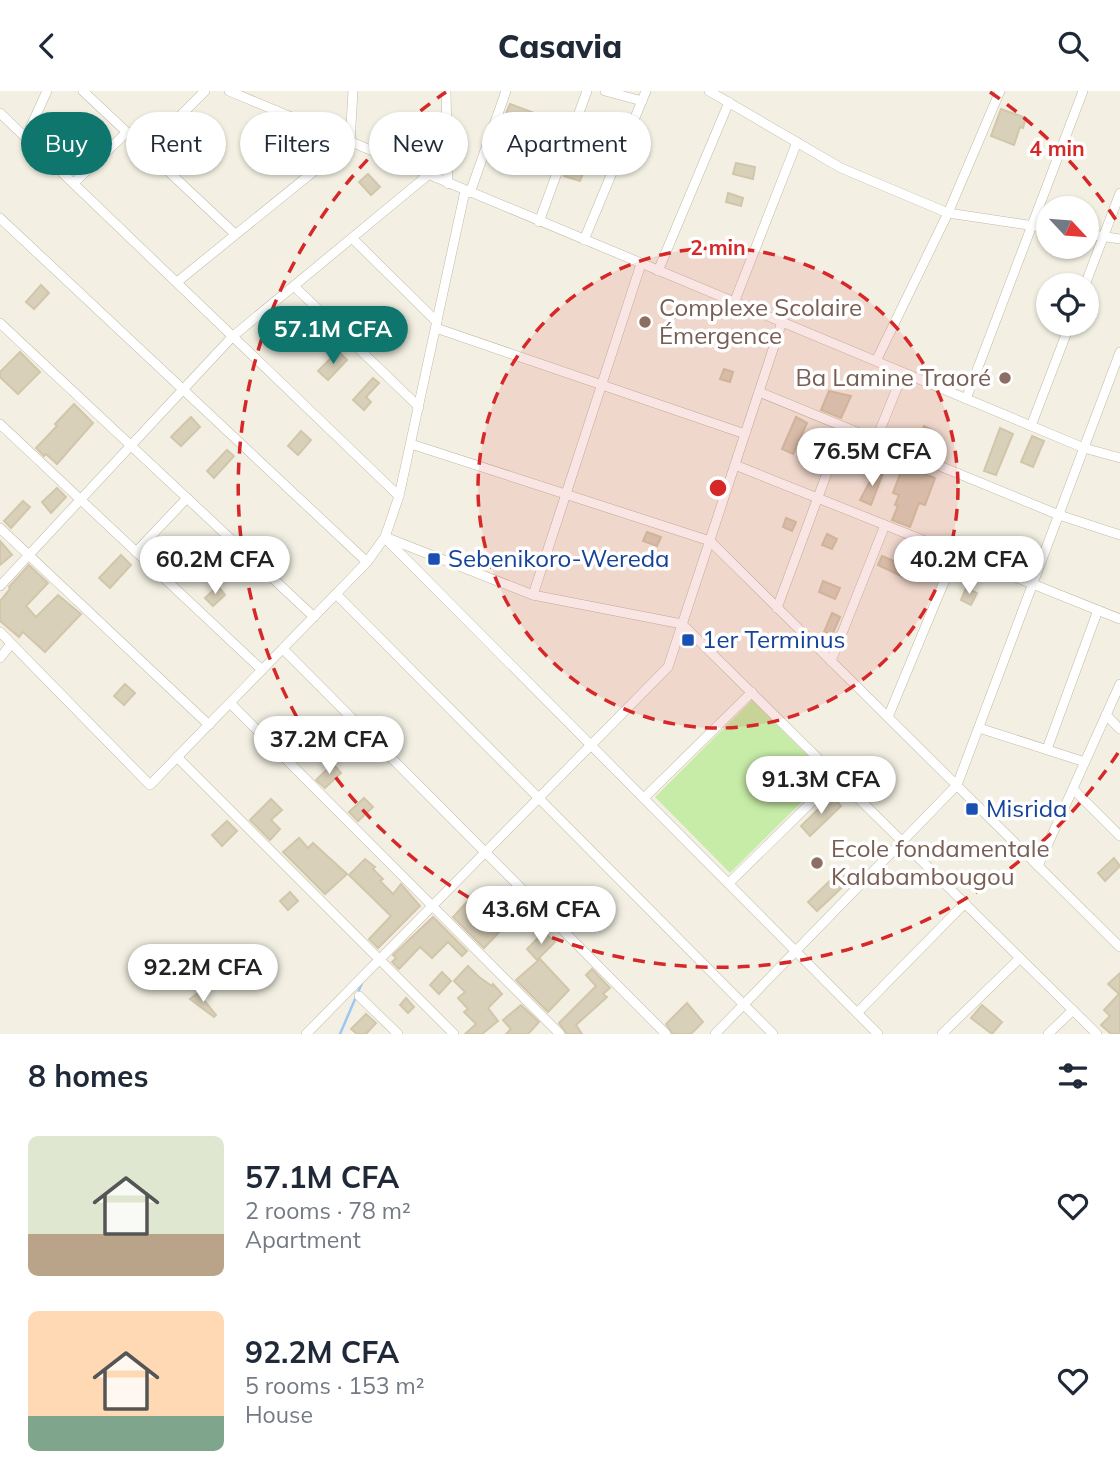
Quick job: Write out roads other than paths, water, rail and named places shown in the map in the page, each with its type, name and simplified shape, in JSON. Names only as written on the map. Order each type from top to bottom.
[{"type":"street","points":[[37,112],[47,91]]},
{"type":"street","points":[[83,91],[126,131]]},
{"type":"street","points":[[184,112],[205,91]]},
{"type":"street","points":[[229,91],[278,112]]},
{"type":"street","points":[[351,112],[353,91]]},
{"type":"street","points":[[446,91],[448,184]]},
{"type":"street","points":[[0,632],[150,785],[367,562],[385,537],[399,496],[467,192],[506,91]]},
{"type":"street","points":[[540,222],[587,91]]},
{"type":"street","points":[[605,91],[642,101]]},
{"type":"street","points":[[584,240],[646,91]]},
{"type":"street","points":[[709,91],[841,168],[948,213],[1036,226]]},
{"type":"street","points":[[876,361],[948,213],[1000,91]]},
{"type":"street","points":[[966,399],[1083,91]]},
{"type":"street","points":[[658,271],[729,102]]},
{"type":"street","points":[[0,113],[21,132]]},
{"type":"street","points":[[74,183],[126,133]]},
{"type":"street","points":[[734,303],[797,142]]},
{"type":"street","points":[[355,145],[1084,448],[1120,458]]},
{"type":"street","points":[[66,175],[399,496]]},
{"type":"street","points":[[172,175],[235,234]]},
{"type":"street","points":[[177,282],[308,175]]},
{"type":"street","points":[[0,586],[232,337],[428,176]]},
{"type":"street","points":[[1089,273],[1120,193]]},
{"type":"street","points":[[0,218],[367,562]]},
{"type":"street","points":[[1099,236],[1120,239]]},
{"type":"street","points":[[352,238],[437,325],[745,434]]},
{"type":"street","points":[[533,595],[640,264]]},
{"type":"street","points":[[294,286],[419,407]]},
{"type":"street","points":[[0,323],[313,617]]},
{"type":"street","points":[[306,1034],[668,667],[782,323]]},
{"type":"street","points":[[1031,426],[1065,336]]},
{"type":"street","points":[[715,1034],[957,786],[1084,448],[1116,374],[1120,352]]},
{"type":"street","points":[[876,440],[903,373]]},
{"type":"street","points":[[759,392],[1059,515],[1120,535]]},
{"type":"street","points":[[0,424],[262,670]]},
{"type":"street","points":[[778,608],[844,427]]},
{"type":"street","points":[[411,444],[710,541],[1120,947]]},
{"type":"street","points":[[735,465],[1120,619]]},
{"type":"street","points":[[136,552],[187,498]]},
{"type":"street","points":[[831,661],[885,525]]},
{"type":"street","points":[[0,528],[209,725]]},
{"type":"street","points":[[385,537],[533,595],[682,624],[1097,1034]]},
{"type":"street","points":[[385,537],[878,1034]]},
{"type":"street","points":[[888,717],[956,553]]},
{"type":"street","points":[[336,594],[773,1034]]},
{"type":"street","points":[[1047,749],[1098,610]]},
{"type":"street","points":[[0,658],[11,644]]},
{"type":"street","points":[[283,649],[666,1034]]},
{"type":"street","points":[[1038,866],[1119,689]]},
{"type":"street","points":[[644,798],[752,692]]},
{"type":"street","points":[[230,703],[560,1034]]},
{"type":"street","points":[[1106,715],[1120,729]]},
{"type":"street","points":[[979,728],[1085,762]]},
{"type":"street","points":[[177,757],[454,1034]]},
{"type":"street","points":[[729,883],[837,777]]},
{"type":"street","points":[[1073,789],[1120,836]]},
{"type":"street","points":[[857,1013],[965,903]]},
{"type":"street","points":[[942,1034],[1020,958]]},
{"type":"street","points":[[359,996],[398,1034]]},
{"type":"street","points":[[1048,1034],[1073,1010]]},
{"type":"waterway","points":[[340,1034],[362,983]]},
{"type":"place","name":"Complexe Scolaire Émergence","points":[[645,322]]},
{"type":"place","name":"Ba Lamine Traoré","points":[[1005,378]]},
{"type":"place","name":"Sebenikoro-Wereda","points":[[434,559]]},
{"type":"place","name":"1er Terminus","points":[[688,640]]},
{"type":"place","name":"Misrida","points":[[972,809]]},
{"type":"place","name":"Ecole fondamentale Kalabambougou","points":[[817,863]]}]
